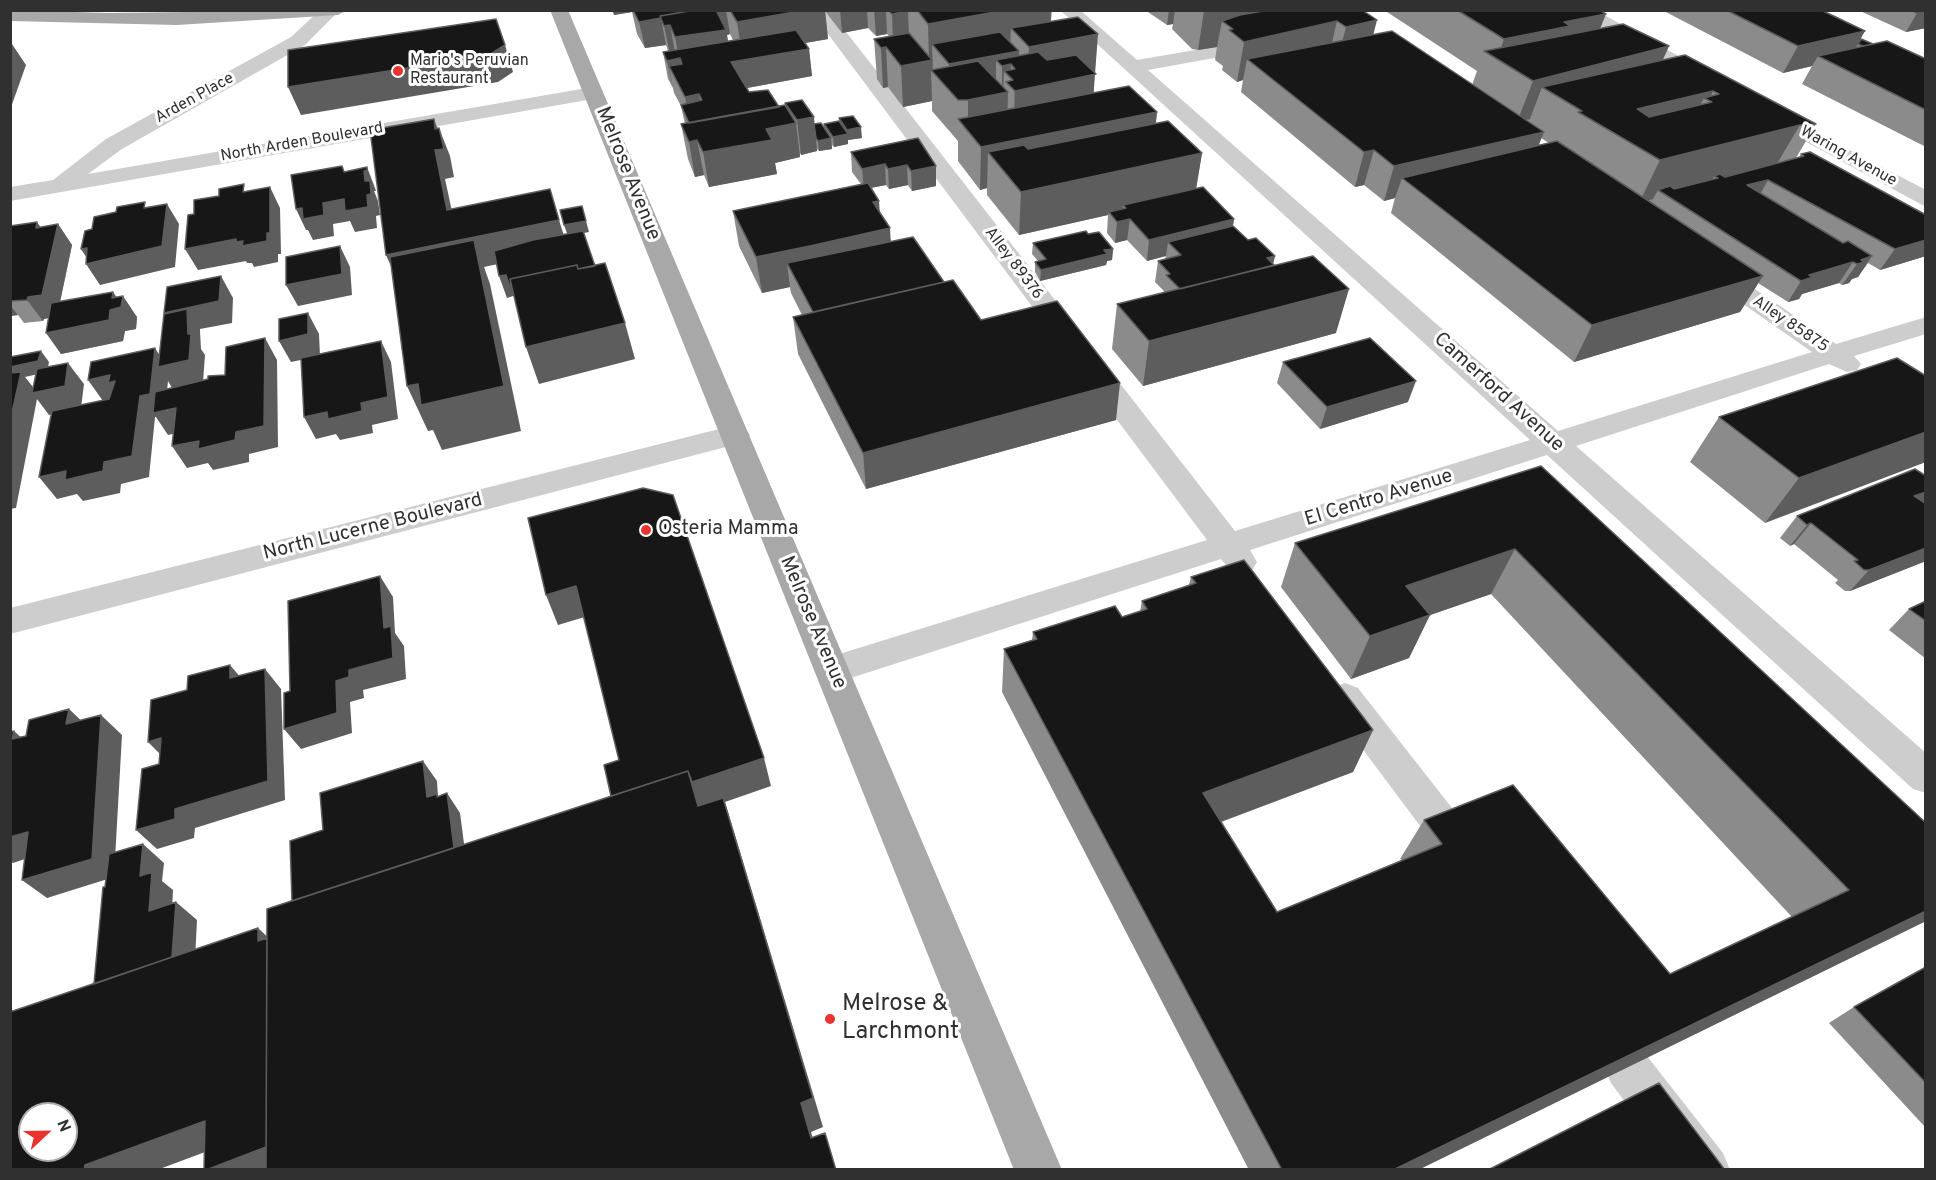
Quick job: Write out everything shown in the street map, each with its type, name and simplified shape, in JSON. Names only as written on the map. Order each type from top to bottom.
[{"type":"main road","points":[[10,15],[166,19],[338,10]]},
{"type":"main road","name":"Melrose Avenue","points":[[559,10],[1038,1170]]},
{"type":"street","name":"Alley 89376","points":[[819,10],[1264,592]]},
{"type":"street","points":[[1580,10],[1727,91]]},
{"type":"street","name":"Arden Place","points":[[59,185],[114,144],[298,41],[330,11]]},
{"type":"street","name":"Camerford Avenue","points":[[1074,11],[1133,67],[1926,777]]},
{"type":"street","points":[[1133,67],[1224,51]]},
{"type":"street","name":"North Arden Boulevard","points":[[10,194],[593,93]]},
{"type":"street","name":"Waring Avenue","points":[[1748,102],[1926,200]]},
{"type":"street","name":"Alley 85875","points":[[1694,259],[1868,378]]},
{"type":"street","name":"El Centro Avenue","points":[[831,670],[1555,444],[1926,325]]},
{"type":"street","name":"North Lucerne Boulevard","points":[[10,621],[735,435]]},
{"type":"street","points":[[1329,677],[1452,838]]},
{"type":"street","points":[[1627,1067],[1706,1170]]},
{"type":"building","points":[[633,10],[695,10],[639,22]]},
{"type":"building","points":[[695,10],[716,10],[726,30],[675,37],[670,25],[664,26],[660,16]]},
{"type":"building","points":[[730,10],[806,10],[737,22]]},
{"type":"building","points":[[888,10],[908,10],[908,11],[892,14]]},
{"type":"building","points":[[917,10],[1006,10],[928,24]]},
{"type":"building","points":[[1269,10],[1362,10],[1377,20],[1346,27],[1337,21],[1244,42],[1229,30],[1233,29],[1222,21]]},
{"type":"building","points":[[1457,10],[1599,10],[1606,14],[1564,22],[1570,26],[1504,39]]},
{"type":"building","points":[[1726,10],[1821,10],[1865,31],[1798,46]]},
{"type":"building","points":[[1911,10],[1926,10],[1926,12],[1917,13]]},
{"type":"building","points":[[1078,17],[1098,34],[1029,47],[1011,28]]},
{"type":"building","points":[[496,19],[505,45],[489,55],[288,87],[288,50]]},
{"type":"building","points":[[1623,24],[1669,46],[1533,81],[1484,51]]},
{"type":"building","points":[[796,30],[809,49],[731,62],[749,92],[768,90],[779,107],[689,123],[681,105],[702,100],[699,94],[685,97],[669,66],[682,64],[680,58],[667,61],[663,52]]},
{"type":"building","points":[[1392,31],[1544,132],[1394,166],[1374,150],[1364,152],[1247,59]]},
{"type":"building","points":[[1000,32],[1019,51],[949,64],[932,44]]},
{"type":"building","points":[[909,33],[932,60],[901,66],[886,47],[881,48],[874,39]]},
{"type":"building","points":[[1861,39],[1873,44],[1863,46],[1858,44]]},
{"type":"building","points":[[1887,41],[1926,59],[1926,110],[1818,56]]},
{"type":"building","points":[[1038,52],[1047,60],[1076,55],[1096,74],[1015,91],[1006,82],[1013,80],[1004,71],[1015,69],[1011,64],[1002,66],[996,60]]},
{"type":"building","points":[[1685,55],[1816,124],[1800,125],[1660,160],[1578,112],[1582,111],[1542,87]],"holes":[[[1713,91],[1719,94],[1704,98],[1712,102],[1649,117],[1637,109]]]},
{"type":"building","points":[[978,61],[1008,92],[958,100],[931,70]]},
{"type":"building","points":[[1129,86],[1157,112],[981,147],[958,119]]},
{"type":"building","points":[[802,100],[814,117],[797,120],[785,103]]},
{"type":"building","points":[[785,105],[796,123],[766,129],[772,140],[703,152],[697,140],[689,142],[681,124]]},
{"type":"building","points":[[853,116],[861,127],[847,130],[839,118]]},
{"type":"building","points":[[434,119],[435,129],[439,128],[444,149],[435,150],[447,210],[550,189],[559,220],[386,255],[370,130]]},
{"type":"building","points":[[839,121],[848,134],[833,137],[824,124]]},
{"type":"building","points":[[1168,121],[1202,153],[1021,192],[988,152],[1024,145],[1028,149]]},
{"type":"building","points":[[821,123],[831,138],[818,141],[814,124]]},
{"type":"building","points":[[918,138],[936,166],[911,171],[907,165],[888,169],[885,164],[862,169],[851,152]]},
{"type":"building","points":[[1557,141],[1763,276],[1592,325],[1402,178]]},
{"type":"building","points":[[1810,152],[1926,215],[1926,240],[1895,249],[1768,180],[1747,185],[1843,243],[1848,241],[1872,256],[1861,260],[1864,262],[1857,264],[1853,262],[1809,275],[1813,277],[1801,281],[1658,190],[1670,186],[1674,189],[1718,178],[1714,176],[1720,174],[1725,177],[1804,156],[1801,154]]},
{"type":"building","points":[[342,166],[344,172],[367,167],[364,171],[365,181],[370,181],[371,194],[367,195],[368,207],[345,211],[344,199],[323,203],[324,215],[303,219],[302,208],[296,209],[291,175]]},
{"type":"building","points":[[868,183],[879,201],[873,202],[890,228],[756,257],[733,211]]},
{"type":"building","points":[[244,184],[243,192],[270,187],[270,233],[267,233],[267,241],[242,246],[243,241],[236,242],[236,239],[185,249],[188,215],[194,214],[194,200],[219,196],[219,189]]},
{"type":"building","points":[[1203,187],[1234,219],[1149,240],[1130,219],[1117,222],[1109,212],[1126,208],[1123,205]]},
{"type":"building","points":[[145,202],[144,208],[167,204],[162,246],[86,264],[87,248],[81,249],[85,231],[92,229],[94,217],[116,212],[117,207]]},
{"type":"building","points":[[582,206],[586,221],[564,225],[560,210]]},
{"type":"building","points":[[37,222],[36,228],[58,224],[42,295],[28,297],[27,300],[10,301],[10,226]]},
{"type":"building","points":[[1233,226],[1248,240],[1256,238],[1275,256],[1267,258],[1274,265],[1180,289],[1166,275],[1170,274],[1158,261],[1181,255],[1168,242]]},
{"type":"building","points":[[583,231],[595,266],[578,269],[577,265],[510,279],[510,287],[506,275],[499,276],[494,251],[533,240]]},
{"type":"building","points":[[1086,231],[1088,234],[1099,232],[1113,249],[1104,250],[1107,254],[1041,270],[1035,262],[1046,259],[1033,243]]},
{"type":"building","points":[[913,237],[944,282],[813,312],[787,263]]},
{"type":"building","points":[[474,240],[504,386],[421,405],[418,384],[407,386],[390,257]]},
{"type":"building","points":[[340,246],[342,274],[286,285],[286,257]]},
{"type":"building","points":[[1313,256],[1349,289],[1149,341],[1117,304]]},
{"type":"building","points":[[605,263],[625,323],[526,347],[510,279],[577,265],[578,269]]},
{"type":"building","points":[[221,276],[219,301],[164,313],[167,287]]},
{"type":"building","points":[[953,280],[981,320],[1057,301],[1120,383],[863,453],[793,317]]},
{"type":"building","points":[[113,292],[112,298],[123,296],[121,307],[110,310],[109,320],[46,333],[51,303]]},
{"type":"building","points":[[187,309],[188,334],[191,334],[189,360],[158,367],[164,314]]},
{"type":"building","points":[[308,313],[308,334],[279,341],[279,319]]},
{"type":"building","points":[[265,338],[264,426],[236,432],[235,440],[198,449],[199,441],[172,446],[176,408],[153,413],[155,392],[208,379],[208,376],[225,375],[226,347]]},
{"type":"building","points":[[1370,338],[1416,381],[1327,407],[1283,362]]},
{"type":"building","points":[[381,341],[388,397],[361,403],[362,411],[328,419],[327,412],[304,417],[301,358]]},
{"type":"building","points":[[155,348],[150,394],[140,396],[132,456],[104,462],[103,471],[65,480],[66,471],[39,477],[52,411],[109,399],[115,381],[108,383],[110,375],[88,380],[91,362]]},
{"type":"building","points":[[41,351],[38,361],[10,367],[10,357]]},
{"type":"building","points":[[1897,358],[1926,376],[1926,432],[1799,478],[1719,417]]},
{"type":"building","points":[[68,363],[65,386],[32,393],[37,369]]},
{"type":"building","points":[[21,372],[10,422],[10,373]]},
{"type":"building","points":[[1541,466],[1926,823],[1926,911],[1393,1170],[1282,1170],[1004,649],[1037,639],[1033,632],[1115,606],[1122,617],[1147,609],[1142,601],[1196,583],[1191,577],[1244,560],[1373,730],[1203,793],[1277,912],[1442,844],[1424,820],[1513,785],[1670,974],[1849,890],[1515,549],[1406,586],[1430,615],[1370,636],[1295,543]]},
{"type":"building","points":[[1915,469],[1926,476],[1926,492],[1914,496],[1926,504],[1926,548],[1864,570],[1854,561],[1858,560],[1811,523],[1807,525],[1797,516]]},
{"type":"building","points":[[643,488],[673,495],[764,758],[692,782],[688,771],[611,796],[604,765],[619,760],[576,586],[546,595],[528,518]]},
{"type":"building","points":[[380,576],[384,628],[391,626],[393,658],[349,670],[349,677],[336,681],[337,713],[284,729],[284,693],[290,691],[288,601]]},
{"type":"building","points":[[1926,601],[1926,621],[1909,609]]},
{"type":"building","points":[[230,665],[230,678],[265,669],[268,781],[175,809],[175,819],[136,830],[142,769],[159,764],[161,738],[148,742],[151,700],[187,690],[188,676]]},
{"type":"building","points":[[69,709],[66,724],[101,715],[92,859],[22,880],[28,832],[10,837],[10,732],[14,731],[12,739],[26,736],[29,720]]},
{"type":"building","points":[[423,761],[427,797],[437,794],[437,797],[447,793],[454,848],[292,901],[290,841],[323,830],[320,793]]},
{"type":"building","points":[[688,771],[698,806],[723,798],[813,1098],[801,1103],[811,1138],[825,1133],[836,1170],[266,1170],[267,909]]},
{"type":"building","points":[[143,844],[140,876],[152,872],[149,911],[176,902],[172,957],[94,984],[103,887],[105,887],[109,854]]},
{"type":"building","points":[[258,928],[258,941],[267,938],[266,1147],[204,1170],[205,1121],[85,1165],[84,1170],[10,1170],[10,1012]]},
{"type":"building","points":[[1926,967],[1926,1083],[1854,1007]]},
{"type":"building","points":[[1659,1083],[1725,1170],[1488,1170]]},
{"type":"place","name":"Mario's Peruvian Restaurant","points":[[398,71]]},
{"type":"place","name":"Osteria Mamma","points":[[646,530]]},
{"type":"place","name":"Melrose & Larchmont","points":[[830,1019]]}]
